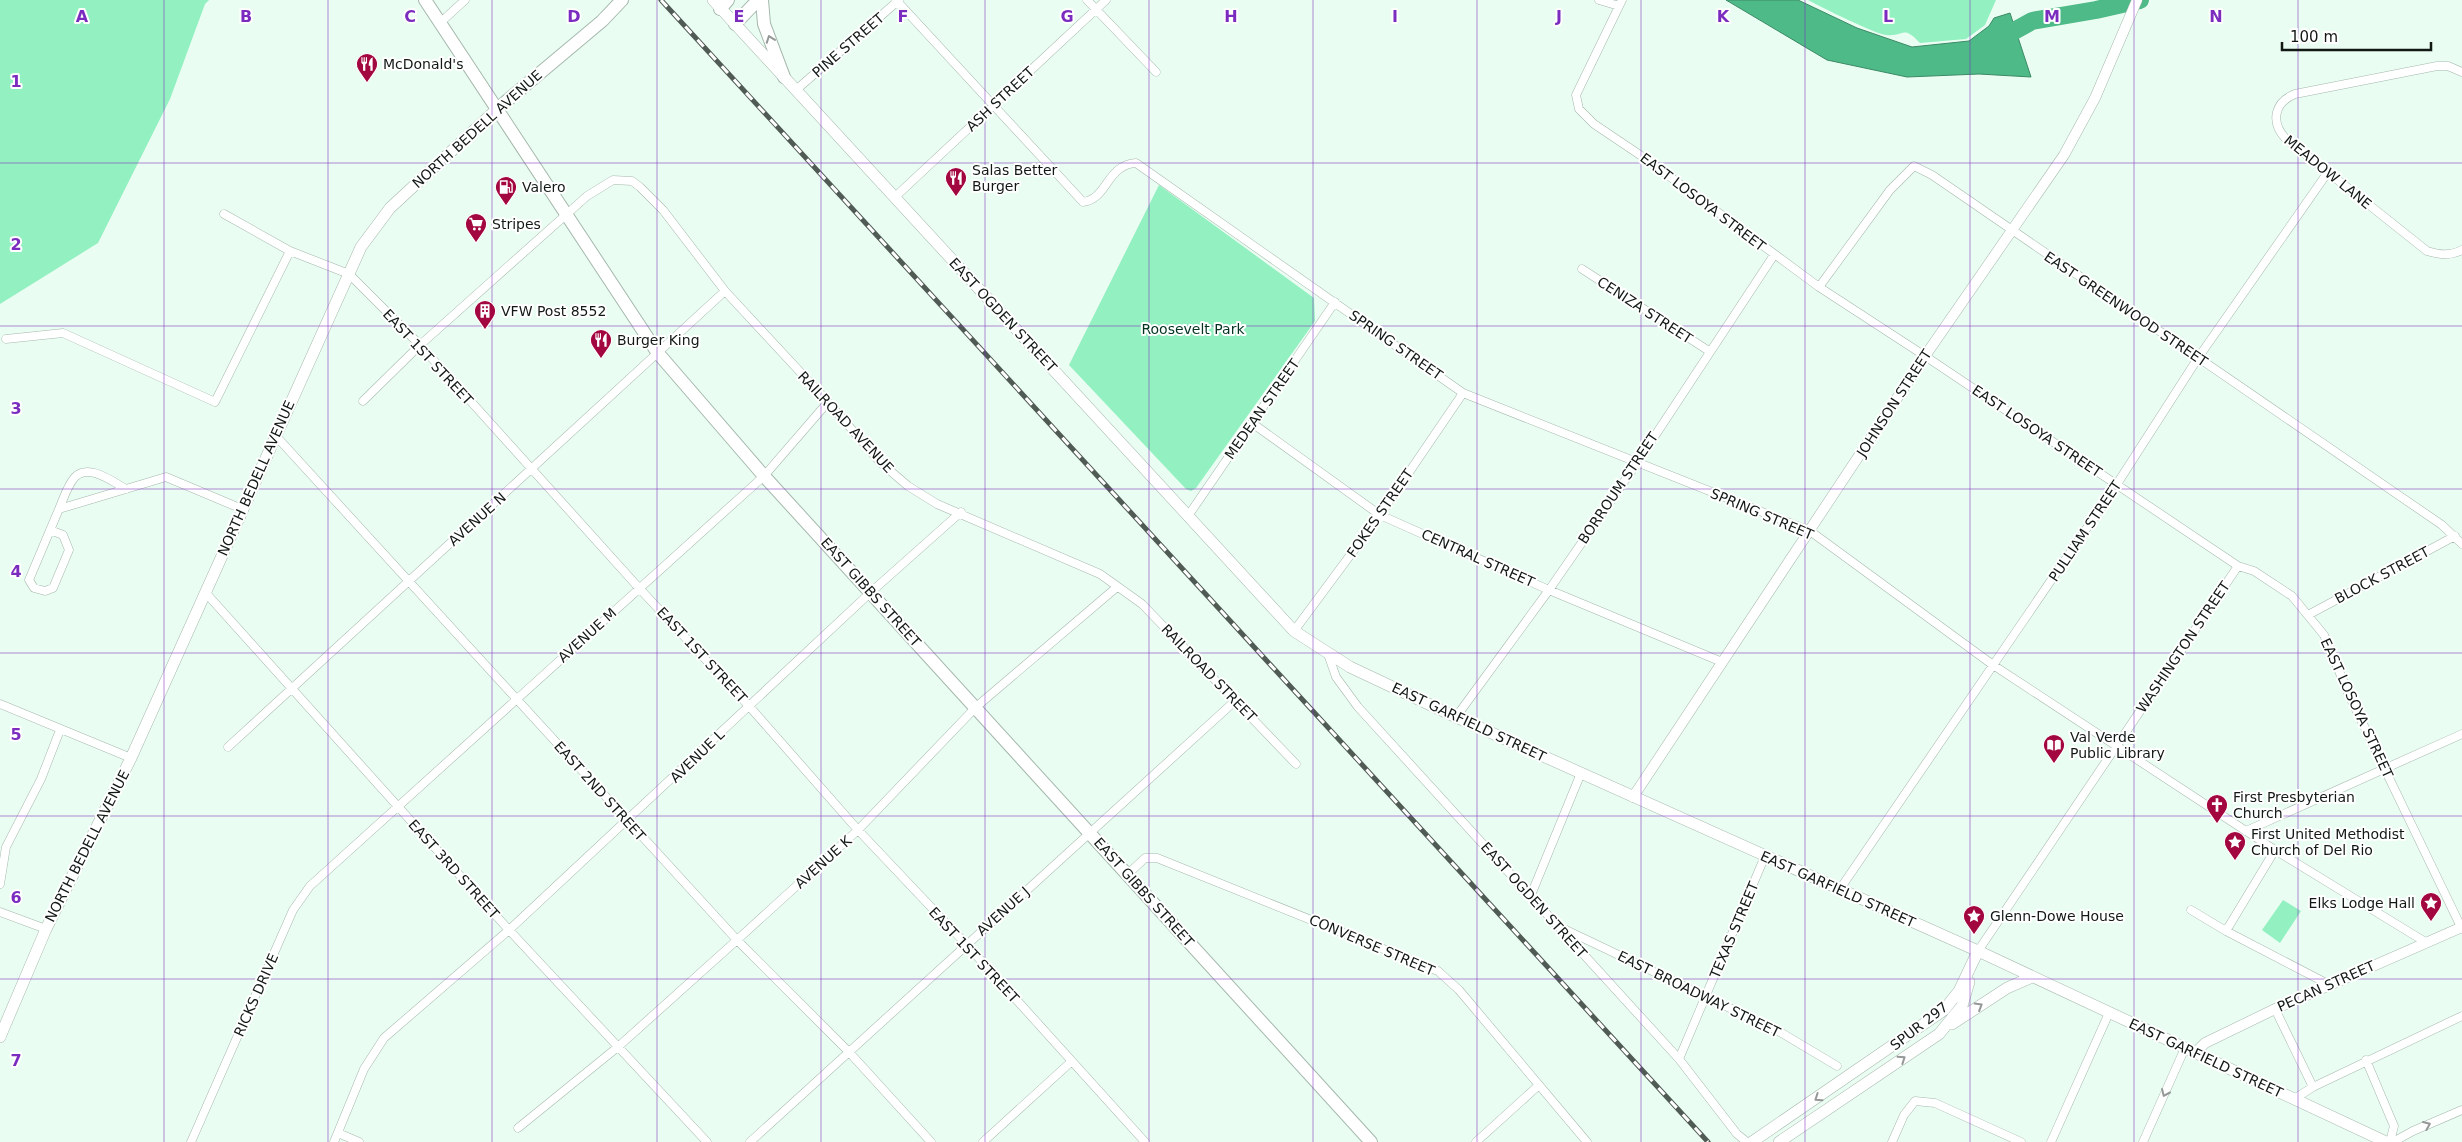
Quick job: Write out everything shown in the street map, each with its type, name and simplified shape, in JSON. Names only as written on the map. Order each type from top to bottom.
[{"type":"main road","name":"EAST GIBBS STREET","points":[[425,0],[657,352],[764,476],[1371,1142]]},
{"type":"main road","name":"NORTH BEDELL AVENUE","points":[[0,1037],[46,929],[131,758],[361,247],[390,208],[496,110],[602,20],[622,0]]},
{"type":"main road","points":[[735,24],[758,0]]},
{"type":"main road","points":[[762,0],[764,24],[784,77]]},
{"type":"main road","name":"EAST OGDEN STREET","points":[[720,3],[735,24],[1294,631]]},
{"type":"main road","name":"EAST GARFIELD STREET","points":[[1294,631],[1328,654],[1456,717],[1978,951],[2386,1142]]},
{"type":"main road","name":"SPUR 297","points":[[1779,1142],[1939,1034],[1962,1006],[1978,951]]},
{"type":"main road","name":"SPUR 297","points":[[1752,1142],[1944,1010],[1960,991],[1978,951]]},
{"type":"main road","points":[[1939,1034],[1967,1012],[2007,988],[2032,977]]},
{"type":"street","points":[[441,22],[465,0]]},
{"type":"street","points":[[897,0],[994,105]]},
{"type":"street","name":"PINE STREET","points":[[796,90],[897,0]]},
{"type":"street","points":[[1087,0],[1156,72]]},
{"type":"street","name":"ASH STREET","points":[[895,197],[1106,0]]},
{"type":"street","points":[[1599,0],[1620,3]]},
{"type":"street","name":"JOHNSON STREET","points":[[1633,796],[1925,356],[2082,126],[2137,0]]},
{"type":"street","name":"EAST LOSOYA STREET","points":[[1620,3],[1576,95],[1579,109],[1594,124],[1646,159],[1819,287],[2238,566],[2254,571],[2292,596],[2324,635],[2349,695],[2462,928]]},
{"type":"street","name":"MEADOW LANE","points":[[2462,72],[2448,66],[2437,66],[2287,97],[2280,104],[2276,112],[2278,131],[2427,251],[2449,255],[2462,250]]},
{"type":"street","name":"SPRING STREET","points":[[994,105],[1083,202],[1096,197],[1120,167],[1126,163],[1136,162],[1464,393],[1810,531],[1993,665],[2275,850],[2427,943]]},
{"type":"street","name":"EAST GREENWOOD STREET","points":[[1819,287],[1890,190],[1914,166],[1932,175],[2442,525],[2462,544]]},
{"type":"street","name":"PULLIAM STREET","points":[[1840,890],[2117,484],[2198,358],[2328,172]]},
{"type":"street","name":"RAILROAD AVENUE","points":[[567,216],[587,196],[614,180],[632,181],[649,194],[664,210],[724,291],[887,468],[908,486],[937,504],[961,512],[1100,574],[1117,587]]},
{"type":"street","name":"EAST 1ST STREET","points":[[224,214],[290,251],[349,274],[420,346],[749,706],[858,830],[966,944],[1145,1142]]},
{"type":"street","points":[[363,401],[420,346],[567,216]]},
{"type":"street","points":[[6,339],[63,333],[215,402],[290,251]]},
{"type":"street","name":"BORROUM STREET","points":[[1456,717],[1549,590],[1637,463],[1774,255]]},
{"type":"street","name":"CENIZA STREET","points":[[1582,270],[1709,352]]},
{"type":"street","name":"AVENUE N","points":[[228,747],[724,291]]},
{"type":"street","name":"MEDEAN STREET","points":[[1188,516],[1336,302]]},
{"type":"street","name":"FOKES STREET","points":[[1294,631],[1380,515],[1464,393]]},
{"type":"street","name":"AVENUE M","points":[[338,860],[764,476],[828,402]]},
{"type":"street","name":"CENTRAL STREET","points":[[1252,423],[1380,515],[1549,590],[1722,662]]},
{"type":"street","name":"EAST 2ND STREET","points":[[275,435],[737,940],[849,1052],[931,1142]]},
{"type":"street","points":[[50,530],[63,535],[68,550],[53,588],[45,591],[34,588],[29,580],[50,530],[75,477],[84,472],[96,473],[126,489]]},
{"type":"street","points":[[59,510],[166,477],[242,509]]},
{"type":"street","name":"AVENUE L","points":[[334,1142],[364,1069],[384,1038],[509,930],[628,822],[871,592],[961,512]]},
{"type":"street","name":"BLOCK STREET","points":[[2308,614],[2455,536]]},
{"type":"street","name":"WASHINGTON STREET","points":[[1978,951],[2238,566]]},
{"type":"street","name":"RAILROAD STREET","points":[[1117,587],[1142,604],[1296,764]]},
{"type":"street","name":"AVENUE K","points":[[518,1128],[619,1046],[737,940],[858,830],[976,707],[1117,587]]},
{"type":"street","name":"EAST 3RD STREET","points":[[205,592],[291,690],[398,805],[509,930],[619,1046],[706,1142]]},
{"type":"street","name":"EAST OGDEN STREET","points":[[1328,654],[1336,677],[1358,707],[1679,1059],[1737,1134],[1747,1142]]},
{"type":"street","name":"AVENUE J","points":[[750,1142],[1234,700]]},
{"type":"street","points":[[0,704],[131,758]]},
{"type":"street","points":[[0,884],[6,848],[41,779],[60,730]]},
{"type":"street","points":[[2246,831],[2462,734]]},
{"type":"street","points":[[1531,895],[1581,773]]},
{"type":"street","points":[[2226,931],[2275,850]]},
{"type":"street","name":"TEXAS STREET","points":[[1679,1059],[1765,856]]},
{"type":"street","name":"CONVERSE STREET","points":[[1128,874],[1145,858],[1157,858],[1438,971],[1459,990],[1587,1142]]},
{"type":"street","name":"RICKS DRIVE","points":[[191,1142],[293,910],[310,886],[338,860]]},
{"type":"street","points":[[2191,910],[2226,931],[2328,984]]},
{"type":"street","points":[[0,912],[46,929]]},
{"type":"street","name":"EAST BROADWAY STREET","points":[[1558,926],[1780,1032],[1837,1066]]},
{"type":"street","name":"PECAN STREET","points":[[2190,1050],[2328,984],[2462,928]]},
{"type":"street","points":[[2275,1009],[2313,1087]]},
{"type":"street","points":[[2051,1142],[2109,1013]]},
{"type":"street","points":[[2294,1099],[2313,1087],[2366,1060],[2462,1016]]},
{"type":"street","points":[[2143,1142],[2190,1050]]},
{"type":"street","points":[[2366,1060],[2394,1126],[2391,1142]]},
{"type":"street","points":[[983,1142],[1072,1061]]},
{"type":"street","points":[[1476,1142],[1539,1085]]},
{"type":"street","points":[[1892,1142],[1904,1116],[1914,1101],[1934,1103],[2021,1142]]},
{"type":"street","points":[[2391,1142],[2462,1110]]},
{"type":"street","points":[[338,1133],[359,1142]]},
{"type":"green space","points":[[0,0],[209,0],[205,4],[170,99],[98,243],[0,304]]},
{"type":"green space","points":[[1808,0],[1996,0],[1985,25],[1966,39],[1920,43],[1907,33],[1886,35],[1871,30]]},
{"type":"green space","name":"Roosevelt Park","points":[[1159,185],[1314,298],[1315,321],[1196,488],[1191,491],[1186,489],[1069,365]]},
{"type":"green space","points":[[2283,900],[2301,911],[2280,943],[2262,930]]},
{"type":"shaded area","points":[[1726,0],[1798,0],[1857,28],[1912,47],[1969,41],[1989,26],[1994,18],[2010,13],[2031,77],[1979,74],[1907,77],[1827,60]]},
{"type":"waterway","points":[[1996,41],[2032,21],[2140,0]]},
{"type":"railway","points":[[661,0],[1708,1142]]},
{"type":"place","name":"McDonald's","points":[[367,83]]},
{"type":"place","name":"Salas Better Burger","points":[[956,197]]},
{"type":"place","name":"Valero","points":[[506,206]]},
{"type":"place","name":"Stripes","points":[[476,243]]},
{"type":"place","name":"VFW Post 8552","points":[[485,330]]},
{"type":"place","name":"Burger King","points":[[601,359]]},
{"type":"place","name":"Val Verde Public Library","points":[[2054,764]]},
{"type":"place","name":"First Presbyterian Church","points":[[2217,824]]},
{"type":"place","name":"First United Methodist Church of Del Rio","points":[[2235,861]]},
{"type":"place","name":"Elks Lodge Hall","points":[[2431,922]]},
{"type":"place","name":"Glenn-Dowe House","points":[[1974,935]]}]
